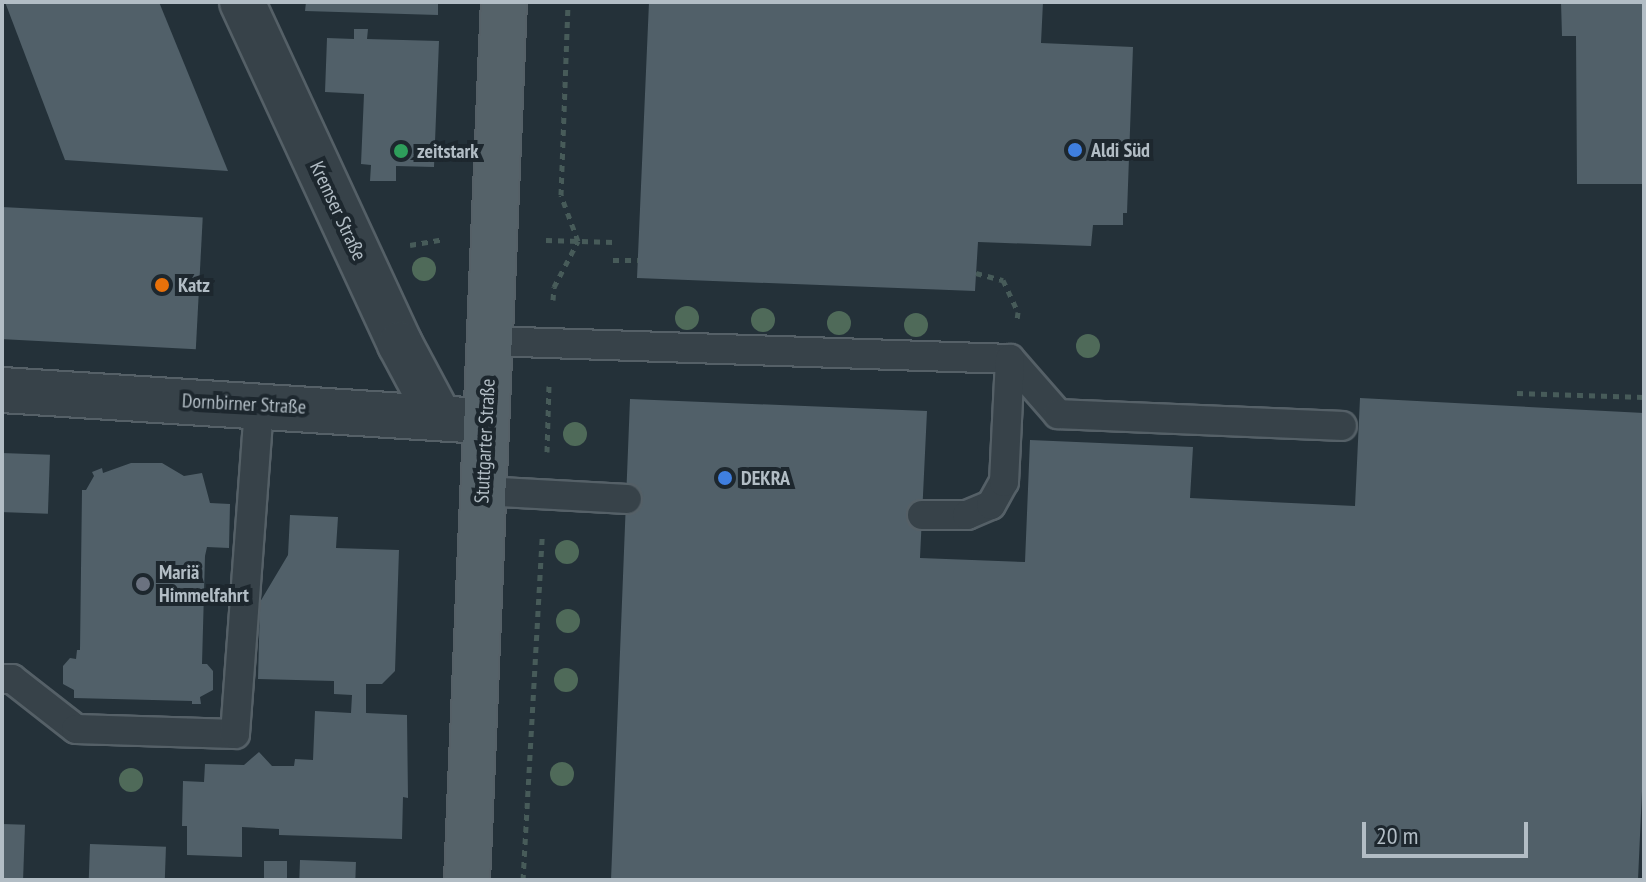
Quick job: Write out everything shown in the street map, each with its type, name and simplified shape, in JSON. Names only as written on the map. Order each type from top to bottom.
[{"type":"main road","name":"Stuttgarter Straße","points":[[467,880],[504,2]]},
{"type":"street","name":"Kremser Straße","points":[[242,2],[400,344],[439,417]]},
{"type":"street","name":"Dornbirner Straße","points":[[2,390],[486,421]]},
{"type":"lane","points":[[490,341],[1010,359],[1058,414],[1342,426]]},
{"type":"lane","points":[[922,515],[967,515],[991,505],[998,494],[1004,482],[1010,359]]},
{"type":"lane","points":[[2,679],[12,679],[76,729],[235,734],[259,405]]},
{"type":"lane","points":[[483,491],[627,499]]},
{"type":"path","points":[[523,880],[554,287],[578,241],[561,195],[568,2]]},
{"type":"path","points":[[578,241],[614,242]]},
{"type":"path","points":[[613,260],[638,260]]},
{"type":"path","points":[[976,273],[1003,280],[1018,312],[1010,359]]},
{"type":"path","points":[[1517,393],[1644,397]]},
{"type":"building","points":[[5,2],[159,2],[228,171],[65,160]]},
{"type":"building","points":[[306,2],[438,2],[438,15],[305,11]]},
{"type":"building","points":[[649,2],[1043,2],[1041,43],[1133,47],[1127,213],[1123,213],[1123,225],[1093,225],[1091,246],[978,242],[975,291],[637,278]]},
{"type":"building","points":[[1561,2],[1644,2],[1644,184],[1577,184],[1576,36],[1562,36]]},
{"type":"building","points":[[354,29],[368,29],[367,39],[439,41],[434,167],[396,166],[396,181],[370,181],[371,165],[361,164],[364,94],[325,92],[327,38],[354,39]]},
{"type":"building","points":[[2,207],[203,218],[196,349],[2,339]]},
{"type":"building","points":[[1360,398],[1644,413],[1644,747],[1638,880],[611,880],[630,399],[927,411],[920,558],[1025,562],[1030,440],[1193,447],[1190,498],[1355,506]]},
{"type":"building","points":[[2,453],[50,455],[48,514],[2,512]]},
{"type":"building","name":"Mariä Himmelfahrt","points":[[131,463],[162,463],[184,476],[202,473],[210,503],[230,504],[229,548],[207,547],[205,556],[202,664],[207,664],[213,671],[213,690],[200,697],[201,704],[192,704],[192,701],[74,698],[74,690],[63,684],[63,666],[70,658],[76,659],[77,650],[80,650],[82,490],[86,490],[94,476],[92,472],[102,468],[103,473]]},
{"type":"building","points":[[290,515],[338,517],[336,548],[399,550],[395,671],[382,684],[366,684],[366,713],[407,715],[408,798],[403,797],[402,839],[279,835],[279,829],[242,827],[242,857],[187,855],[187,826],[182,826],[183,781],[204,782],[205,764],[244,765],[259,752],[272,766],[294,766],[295,759],[313,760],[315,711],[351,713],[352,695],[334,694],[334,681],[258,679],[260,602],[288,555]]},
{"type":"building","points":[[2,824],[25,825],[23,880],[2,880]]},
{"type":"building","points":[[90,844],[166,847],[165,880],[89,880]]},
{"type":"building","points":[[300,860],[356,862],[355,880],[299,880]]},
{"type":"building","points":[[264,861],[287,861],[287,880],[264,880]]},
{"type":"place","name":"Aldi Süd","points":[[1075,150]]},
{"type":"place","name":"zeitstark","points":[[401,151]]},
{"type":"place","name":"Katz","points":[[162,285]]},
{"type":"place","name":"DEKRA","points":[[725,478]]},
{"type":"place","name":"Mariä Himmelfahrt","points":[[143,584]]}]
